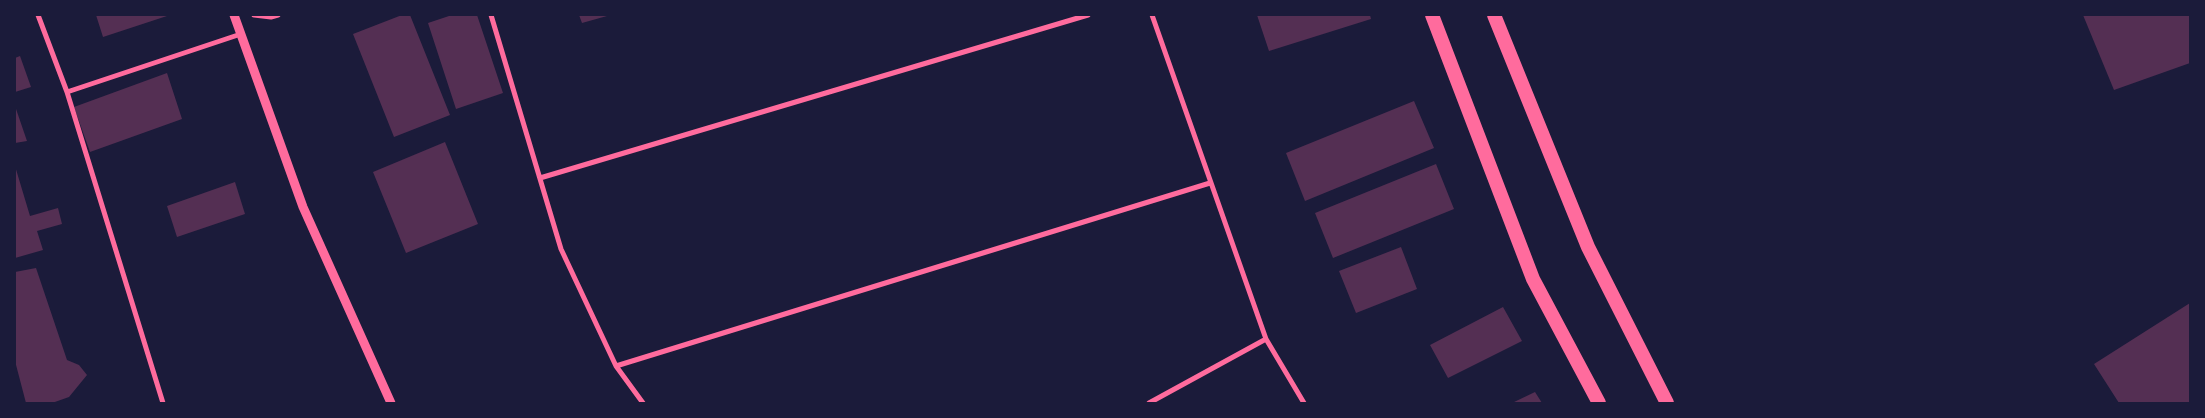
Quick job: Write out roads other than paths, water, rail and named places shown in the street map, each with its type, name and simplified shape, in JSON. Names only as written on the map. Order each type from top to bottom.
[{"type":"highway","points":[[1432,15],[1533,278],[1599,403]]},
{"type":"highway","points":[[1494,15],[1588,247],[1667,403]]},
{"type":"street","points":[[38,15],[67,92],[163,403]]},
{"type":"street","points":[[234,15],[303,207],[391,403]]},
{"type":"street","points":[[254,15],[271,17],[278,15]]},
{"type":"street","points":[[491,15],[561,249],[616,366],[643,403]]},
{"type":"street","points":[[540,178],[1088,15]]},
{"type":"street","points":[[1152,15],[1266,339],[1304,403]]},
{"type":"street","points":[[67,92],[241,34]]},
{"type":"street","points":[[616,366],[1210,183]]},
{"type":"street","points":[[1149,403],[1266,339]]}]
